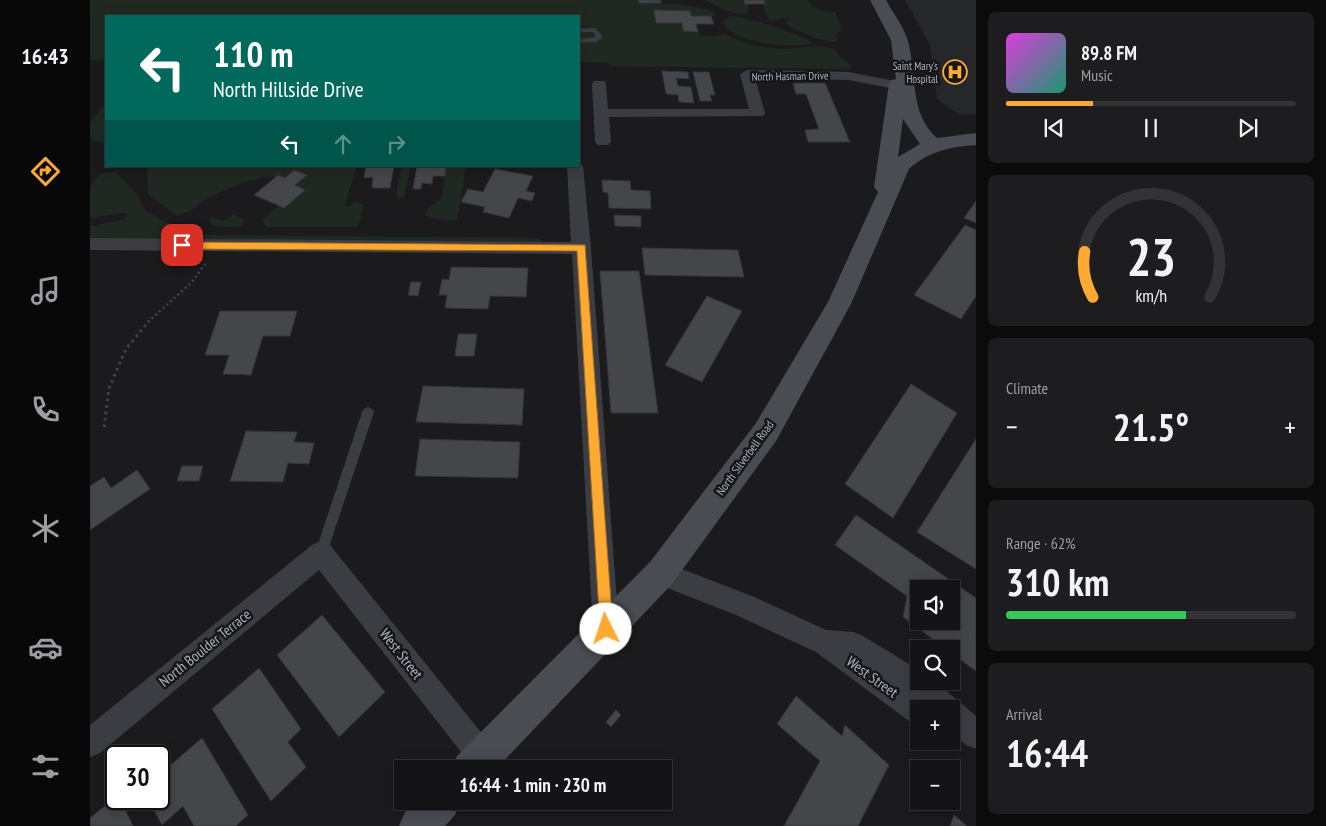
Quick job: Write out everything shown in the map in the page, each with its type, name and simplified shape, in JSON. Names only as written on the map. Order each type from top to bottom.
[{"type":"main road","points":[[878,0],[899,40],[902,63],[902,86],[888,147],[884,203]]},
{"type":"main road","points":[[902,86],[910,115],[924,136],[934,146]]},
{"type":"main road","name":"North Silverbell Road","points":[[478,760],[661,573],[766,432],[839,304],[900,166],[913,153],[950,140],[976,139]]},
{"type":"main road","points":[[419,826],[433,810]]},
{"type":"street","name":"North Hasman Drive","points":[[602,113],[758,113],[747,74],[848,76],[902,86]]},
{"type":"street","points":[[599,84],[603,142]]},
{"type":"street","points":[[575,167],[606,629]]},
{"type":"street","points":[[90,244],[582,248]]},
{"type":"street","name":"West Street","points":[[321,553],[475,760]]},
{"type":"street","name":"North Boulder Terrace","points":[[90,742],[321,553]]},
{"type":"street","name":"West Street","points":[[661,573],[743,605],[825,643],[910,704]]},
{"type":"street","name":"West Street","points":[[825,643],[854,645],[922,688],[936,700]]},
{"type":"street","points":[[960,721],[976,734]]},
{"type":"street","points":[[960,738],[976,745]]},
{"type":"lane","points":[[580,33],[589,29],[595,30],[600,38],[580,41]]},
{"type":"lane","points":[[321,553],[368,412]]},
{"type":"path","points":[[104,427],[109,388],[126,349],[150,320],[192,282],[218,246]]},
{"type":"shaded area","points":[[90,0],[638,0],[639,3],[686,5],[714,12],[716,16],[691,16],[690,11],[654,10],[656,23],[682,23],[684,31],[698,32],[700,35],[715,36],[725,34],[747,44],[762,47],[784,49],[822,46],[834,49],[842,59],[851,65],[852,69],[610,66],[609,63],[580,62],[580,15],[105,15],[105,61],[90,60]]},
{"type":"shaded area","points":[[706,0],[744,0],[748,4],[748,14],[732,12]]},
{"type":"shaded area","points":[[764,0],[808,0],[816,8],[835,12],[842,29],[835,35],[836,42],[817,38],[789,26],[786,23],[789,19],[788,17],[770,21],[764,12]]},
{"type":"shaded area","name":"Saint Mary's Hospital","points":[[905,0],[976,0],[976,114],[960,115],[937,99],[930,45]]},
{"type":"shaded area","points":[[730,16],[760,22],[787,31],[808,40],[812,44],[777,45],[737,35],[728,29],[723,21]]},
{"type":"shaded area","points":[[105,103],[105,144],[90,139],[90,122]]},
{"type":"shaded area","points":[[147,167],[357,167],[345,205],[347,207],[356,202],[363,205],[360,222],[356,227],[267,227],[263,219],[279,206],[284,208],[305,190],[295,185],[307,175],[294,170],[285,178],[277,176],[267,177],[234,186],[180,215],[176,215],[148,194]]},
{"type":"shaded area","points":[[401,167],[411,167],[404,197],[397,198]]},
{"type":"shaded area","points":[[446,167],[466,167],[457,220],[445,221],[426,216],[427,210],[442,198]]},
{"type":"shaded area","points":[[116,172],[138,195],[141,204],[147,212],[182,230],[206,235],[535,238],[542,241],[542,243],[90,240],[90,226],[123,220],[128,214],[90,218],[90,186],[100,174]]},
{"type":"shaded area","points":[[234,214],[245,220],[240,227],[216,226],[210,222],[211,217],[214,216],[215,219],[224,221]]},
{"type":"building","points":[[638,0],[661,0],[661,3],[639,3]]},
{"type":"building","points":[[744,0],[764,0],[765,4],[745,4]]},
{"type":"building","points":[[654,10],[690,11],[691,16],[711,16],[714,24],[696,24],[698,32],[683,31],[682,23],[656,23]]},
{"type":"building","points":[[662,71],[688,72],[689,79],[676,78],[678,86],[691,87],[694,103],[679,102],[678,95],[666,94]]},
{"type":"building","points":[[693,72],[709,72],[715,95],[710,95],[712,101],[700,101]]},
{"type":"building","points":[[793,83],[825,83],[850,142],[808,142],[805,130],[819,129],[806,94],[796,94]]},
{"type":"building","points":[[366,167],[394,167],[390,188],[372,188],[373,177],[364,178]]},
{"type":"building","points":[[417,167],[446,167],[445,176],[433,176],[432,184],[422,183],[421,189],[413,189]]},
{"type":"building","points":[[495,169],[533,176],[526,191],[535,193],[532,201],[518,198],[509,218],[483,212],[485,207],[461,202],[468,189],[483,192]]},
{"type":"building","points":[[294,170],[307,175],[295,185],[305,190],[284,208],[254,195],[278,175],[285,178]]},
{"type":"building","points":[[602,180],[630,181],[631,190],[650,191],[651,209],[609,208],[608,193],[603,192]]},
{"type":"building","points":[[976,201],[976,223],[964,218]]},
{"type":"building","points":[[614,215],[641,216],[641,227],[615,226]]},
{"type":"building","points":[[965,225],[976,230],[976,296],[961,319],[914,295]]},
{"type":"building","points":[[642,248],[738,250],[744,277],[645,275]]},
{"type":"building","points":[[451,267],[528,268],[526,297],[490,296],[488,309],[445,308],[447,295],[439,295],[442,279],[449,280]]},
{"type":"building","points":[[600,271],[639,271],[658,413],[611,413]]},
{"type":"building","points":[[411,282],[421,282],[418,296],[408,295]]},
{"type":"building","points":[[707,296],[742,311],[702,382],[665,365]]},
{"type":"building","points":[[220,311],[297,311],[290,336],[263,336],[251,375],[223,374],[229,355],[205,355]]},
{"type":"building","points":[[458,334],[477,334],[474,356],[455,356]]},
{"type":"building","points":[[911,384],[957,413],[893,518],[845,484]]},
{"type":"building","points":[[423,386],[524,389],[522,425],[416,422]]},
{"type":"building","points":[[246,431],[297,432],[294,442],[314,443],[309,464],[288,463],[283,482],[230,481]]},
{"type":"building","points":[[420,439],[520,442],[518,478],[415,476]]},
{"type":"building","points":[[976,439],[976,569],[917,532]]},
{"type":"building","points":[[182,466],[203,466],[199,481],[177,481]]},
{"type":"building","points":[[137,470],[150,489],[90,530],[90,486],[104,477],[111,488]]},
{"type":"building","points":[[856,515],[950,580],[910,580],[910,622],[903,617],[907,596],[835,545]]},
{"type":"building","points":[[960,587],[976,598],[976,671],[960,659],[960,640],[934,640],[920,630],[960,630]]},
{"type":"building","points":[[322,615],[385,692],[339,737],[277,655]]},
{"type":"building","points":[[259,668],[301,729],[288,742],[306,767],[271,801],[212,709]]},
{"type":"building","points":[[796,696],[842,736],[845,725],[889,765],[858,826],[784,826],[820,761],[777,724]]},
{"type":"building","points":[[616,710],[621,715],[611,727],[606,722]]},
{"type":"building","points":[[202,738],[248,815],[236,826],[194,826],[183,806],[162,825],[154,810],[170,810],[170,766]]},
{"type":"building","points":[[105,806],[105,810],[125,810],[133,826],[90,826],[90,818]]},
{"type":"building","points":[[954,815],[967,826],[950,826]]},
{"type":"place","name":"Saint Mary's Hospital","points":[[955,72]]},
{"type":"route","points":[[182,245],[582,248],[606,629]]}]
